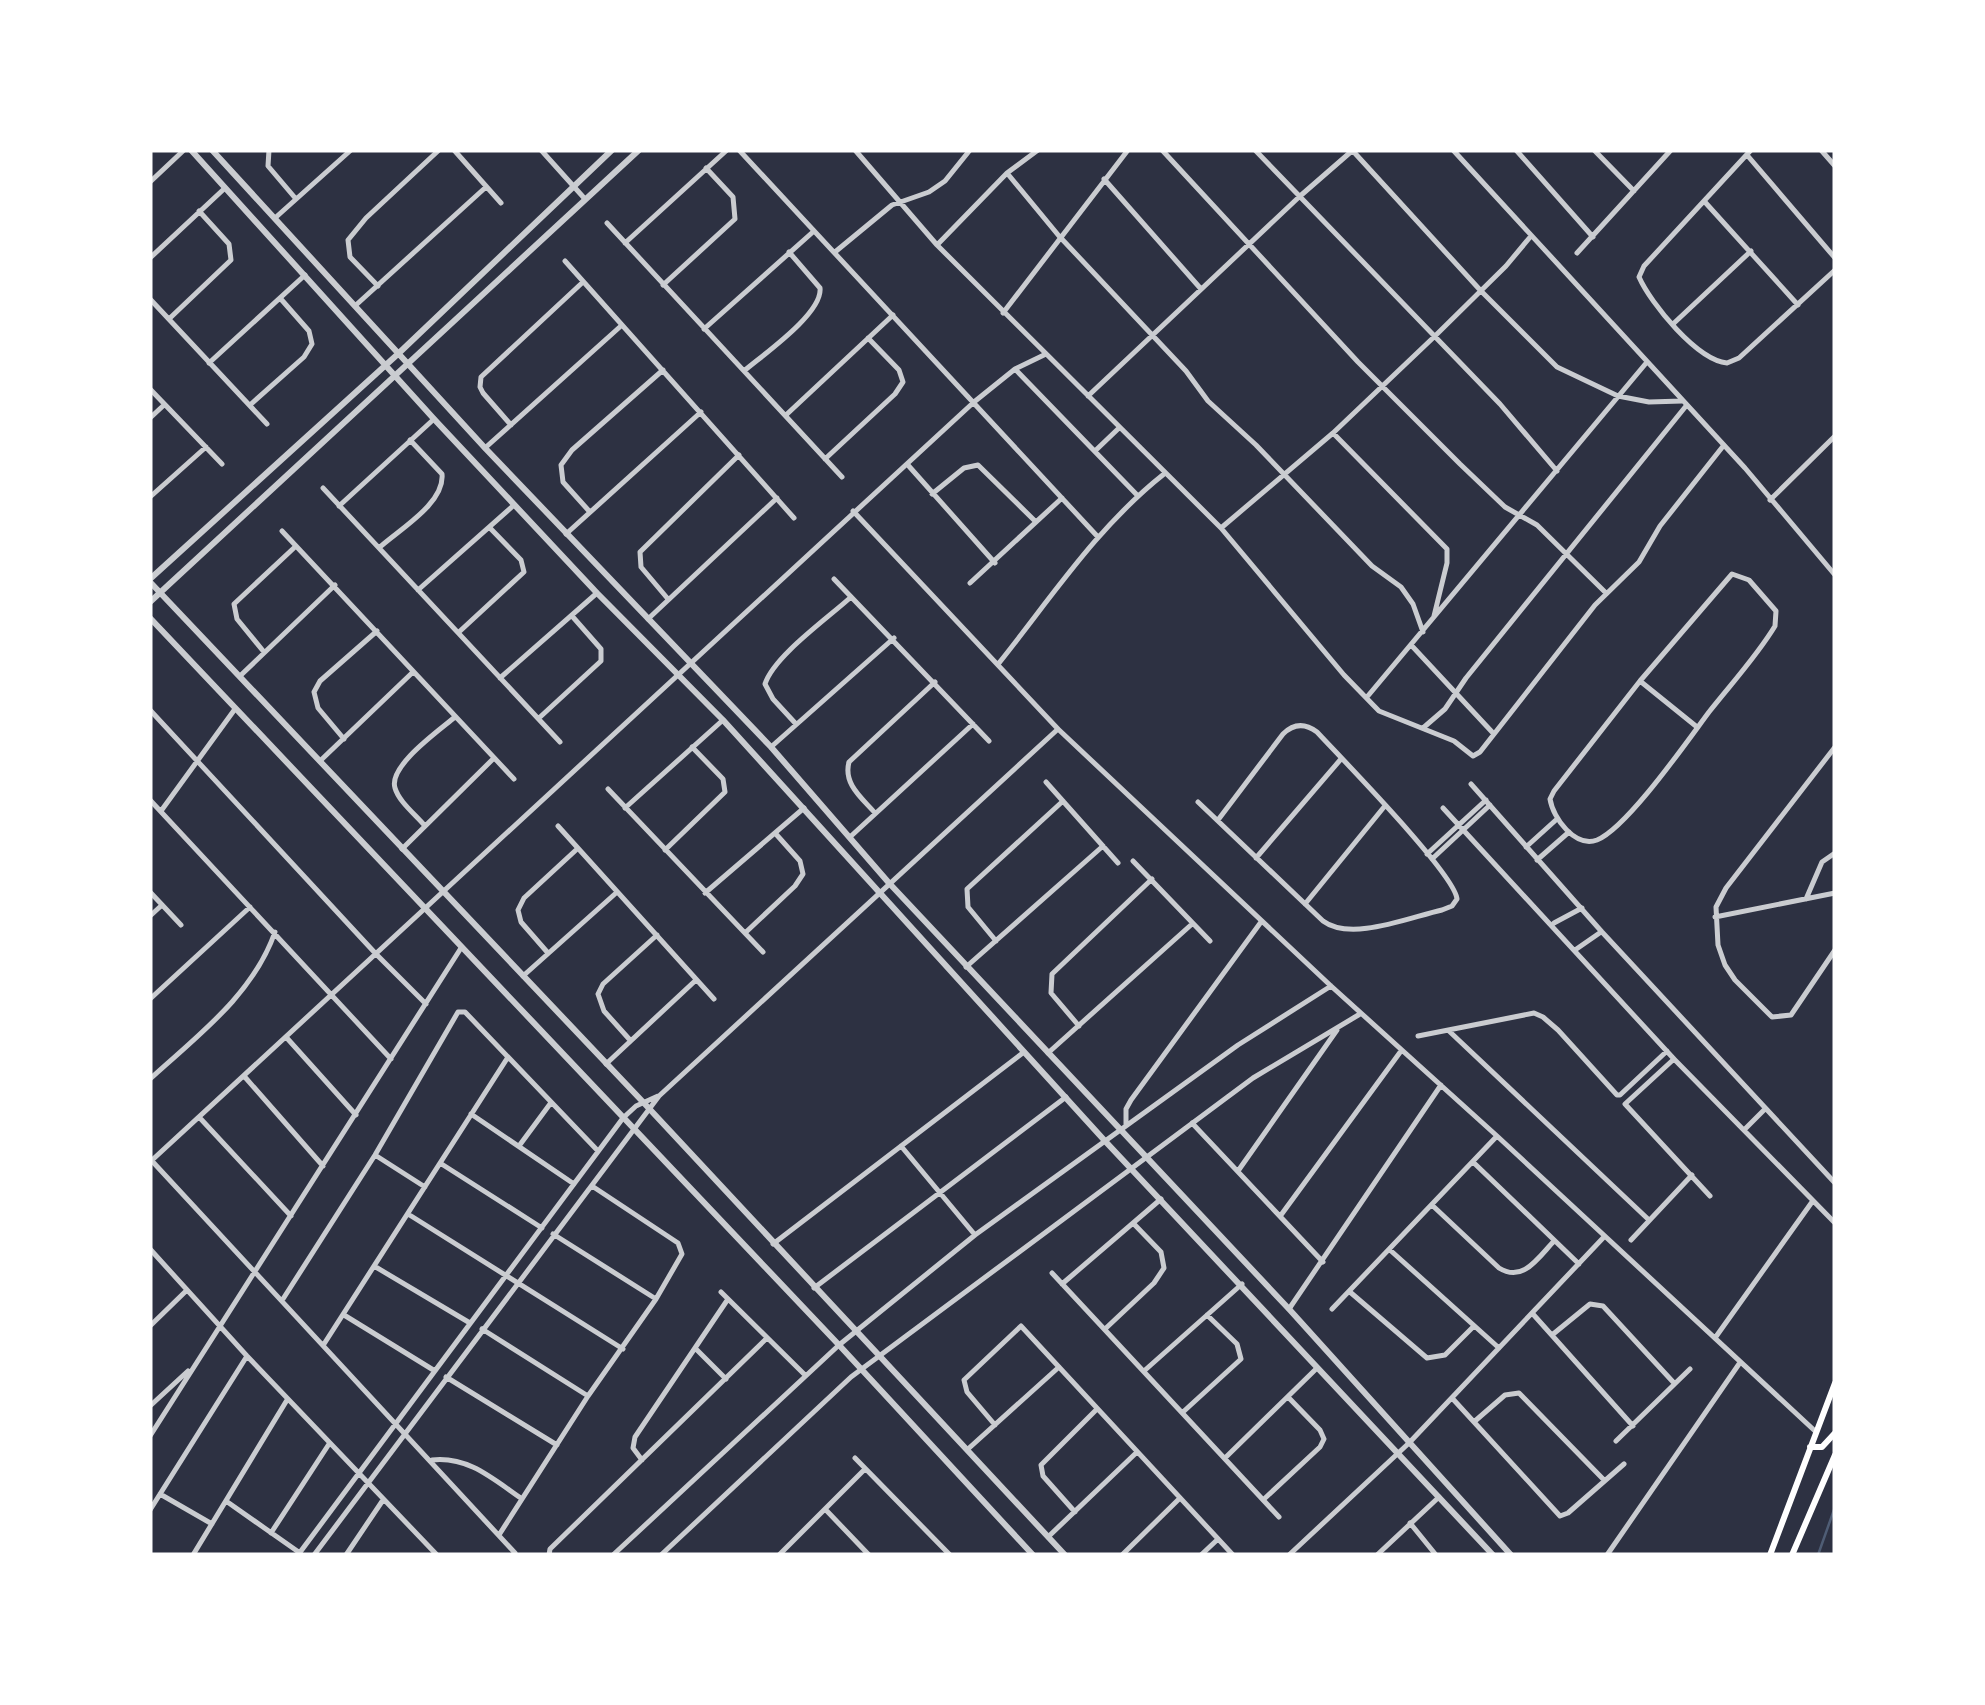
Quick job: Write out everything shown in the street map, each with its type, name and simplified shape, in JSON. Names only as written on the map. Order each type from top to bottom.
[{"type":"main road","points":[[1770,1555],[1835,1383]]},
{"type":"main road","points":[[1810,1447],[1822,1447],[1835,1433]]},
{"type":"main road","points":[[1792,1555],[1835,1455]]},
{"type":"street","points":[[150,182],[184,150]]},
{"type":"street","points":[[192,150],[514,505],[804,808],[1106,1142],[1492,1555]]},
{"type":"street","points":[[212,150],[485,448],[771,747],[888,883],[1289,1310],[1511,1555]]},
{"type":"street","points":[[269,150],[268,166],[296,199]]},
{"type":"street","points":[[275,218],[351,150]]},
{"type":"street","points":[[378,286],[350,256],[348,240],[439,150]]},
{"type":"street","points":[[454,150],[500,203]]},
{"type":"street","points":[[541,150],[584,199]]},
{"type":"street","points":[[612,150],[150,580],[968,1449],[1062,1554]]},
{"type":"street","points":[[150,602],[639,150]]},
{"type":"street","points":[[625,243],[727,150]]},
{"type":"street","points":[[739,150],[1098,537]]},
{"type":"street","points":[[855,150],[937,245],[1221,528],[1344,674],[1386,716],[1440,735],[1475,756],[1606,593],[1638,562],[1660,526],[1724,445]]},
{"type":"street","points":[[835,252],[875,216],[930,192],[957,169],[970,150]]},
{"type":"street","points":[[937,245],[1007,173],[1038,150]]},
{"type":"street","points":[[1003,313],[1128,150]]},
{"type":"street","points":[[1162,150],[1358,362],[1481,486],[1505,508],[1531,520],[1606,593]]},
{"type":"street","points":[[1255,150],[1500,404],[1557,471]]},
{"type":"street","points":[[1087,396],[1353,150],[1557,367],[1618,396],[1684,403]]},
{"type":"street","points":[[1454,150],[1724,445],[1835,576]]},
{"type":"street","points":[[1516,150],[1594,236]]},
{"type":"street","points":[[1594,150],[1634,191]]},
{"type":"street","points":[[1577,252],[1670,150]]},
{"type":"street","points":[[1821,150],[1835,166]]},
{"type":"street","points":[[1835,258],[1749,152],[1644,266],[1639,277],[1673,324],[1704,355],[1712,361],[1728,363],[1739,358],[1835,270]]},
{"type":"street","points":[[663,285],[736,219],[733,197],[706,168]]},
{"type":"street","points":[[1007,173],[1208,401],[1256,445],[1372,566],[1402,586],[1424,632]]},
{"type":"street","points":[[1104,179],[1202,289]]},
{"type":"street","points":[[356,305],[486,187]]},
{"type":"street","points":[[150,258],[226,188]]},
{"type":"street","points":[[1704,201],[1798,305]]},
{"type":"street","points":[[170,318],[227,266],[232,254],[230,244],[199,211]]},
{"type":"street","points":[[607,223],[842,477]]},
{"type":"street","points":[[704,328],[814,230]]},
{"type":"street","points":[[1221,528],[1333,432],[1435,336],[1482,291],[1532,234]]},
{"type":"street","points":[[1673,324],[1751,250]]},
{"type":"street","points":[[744,371],[820,300],[820,288],[789,252]]},
{"type":"street","points":[[565,261],[794,518]]},
{"type":"street","points":[[208,363],[305,275]]},
{"type":"street","points":[[511,426],[483,393],[481,378],[583,282]]},
{"type":"street","points":[[250,405],[304,357],[312,344],[309,331],[280,298]]},
{"type":"street","points":[[150,299],[268,424]]},
{"type":"street","points":[[786,415],[893,315]]},
{"type":"street","points":[[485,448],[622,326]]},
{"type":"street","points":[[825,459],[903,382],[900,370],[868,338]]},
{"type":"street","points":[[515,1553],[150,1160],[974,402],[1015,369],[1046,354]]},
{"type":"street","points":[[1367,696],[1648,362]]},
{"type":"street","points":[[1015,369],[1138,496]]},
{"type":"street","points":[[590,511],[563,482],[561,465],[572,450],[663,370]]},
{"type":"street","points":[[150,389],[222,464]]},
{"type":"street","points":[[1423,728],[1442,712],[1684,403]]},
{"type":"street","points":[[150,418],[164,404]]},
{"type":"street","points":[[566,534],[701,412]]},
{"type":"street","points":[[340,506],[434,418]]},
{"type":"street","points":[[1095,451],[1118,428]]},
{"type":"street","points":[[1333,432],[1443,544],[1448,555],[1434,620]]},
{"type":"street","points":[[1770,500],[1835,436]]},
{"type":"street","points":[[380,547],[434,499],[442,487],[442,474],[410,440]]},
{"type":"street","points":[[150,497],[206,448]]},
{"type":"street","points":[[668,600],[642,567],[640,552],[740,454]]},
{"type":"street","points":[[907,464],[995,563]]},
{"type":"street","points":[[932,494],[964,468],[978,465],[1036,522]]},
{"type":"street","points":[[998,663],[1098,537],[1164,474]]},
{"type":"street","points":[[323,488],[560,742]]},
{"type":"street","points":[[648,619],[777,498]]},
{"type":"street","points":[[970,583],[1062,498]]},
{"type":"street","points":[[418,590],[514,505]]},
{"type":"street","points":[[854,512],[1058,729],[1360,1014],[1815,1431]]},
{"type":"street","points":[[458,632],[524,572],[521,560],[490,528]]},
{"type":"street","points":[[282,531],[514,779]]},
{"type":"street","points":[[264,652],[236,619],[234,604],[296,546]]},
{"type":"street","points":[[1738,574],[1750,580],[1776,610],[1778,620],[1697,727],[1656,782],[1605,835],[1590,841],[1570,832],[1557,818],[1550,799],[1554,792],[1727,577],[1738,574]]},
{"type":"street","points":[[834,579],[989,741]]},
{"type":"street","points":[[240,676],[335,585]]},
{"type":"street","points":[[500,678],[597,593]]},
{"type":"street","points":[[796,724],[773,699],[766,678],[851,596]]},
{"type":"street","points":[[538,718],[601,661],[601,649],[572,616]]},
{"type":"street","points":[[150,618],[1033,1555]]},
{"type":"street","points":[[344,739],[318,708],[314,692],[320,681],[377,631]]},
{"type":"street","points":[[771,747],[894,638]]},
{"type":"street","points":[[1412,646],[1493,733]]},
{"type":"street","points":[[320,761],[414,672]]},
{"type":"street","points":[[1640,681],[1697,727]]},
{"type":"street","points":[[876,813],[851,786],[847,777],[850,762],[934,682]]},
{"type":"street","points":[[160,811],[235,709]]},
{"type":"street","points":[[150,710],[426,1004]]},
{"type":"street","points":[[425,826],[399,796],[394,781],[403,763],[455,716]]},
{"type":"street","points":[[624,808],[722,720]]},
{"type":"street","points":[[850,837],[974,724]]},
{"type":"street","points":[[1198,802],[1331,928],[1347,932],[1452,906],[1457,899],[1455,888],[1429,856],[1312,728],[1292,726],[1218,820]]},
{"type":"street","points":[[314,1555],[658,1096],[1058,729]]},
{"type":"street","points":[[664,850],[724,792],[723,778],[692,747]]},
{"type":"street","points":[[1835,747],[1726,888],[1715,917],[1725,965],[1772,1017],[1791,1015],[1835,950]]},
{"type":"street","points":[[402,849],[494,758]]},
{"type":"street","points":[[1256,858],[1341,758]]},
{"type":"street","points":[[1827,758],[1835,765]]},
{"type":"street","points":[[1046,782],[1118,863]]},
{"type":"street","points":[[1471,784],[1602,932],[1835,1182]]},
{"type":"street","points":[[608,789],[763,952]]},
{"type":"street","points":[[150,800],[391,1059]]},
{"type":"street","points":[[996,941],[968,907],[967,889],[1062,801]]},
{"type":"street","points":[[1429,856],[1488,803]]},
{"type":"street","points":[[706,893],[804,808]]},
{"type":"street","points":[[1306,904],[1384,808]]},
{"type":"street","points":[[1443,808],[1667,1052],[1835,1223]]},
{"type":"street","points":[[1526,848],[1557,818]]},
{"type":"street","points":[[558,826],[714,998]]},
{"type":"street","points":[[1538,860],[1570,832]]},
{"type":"street","points":[[745,933],[795,886],[802,874],[800,860],[774,833]]},
{"type":"street","points":[[966,967],[1103,846]]},
{"type":"street","points":[[548,954],[520,922],[518,910],[524,898],[576,850]]},
{"type":"street","points":[[1806,898],[1822,862],[1835,853]]},
{"type":"street","points":[[1133,861],[1210,940]]},
{"type":"street","points":[[1079,1026],[1051,993],[1052,974],[1152,879]]},
{"type":"street","points":[[150,892],[181,925]]},
{"type":"street","points":[[523,976],[616,893]]},
{"type":"street","points":[[1715,917],[1835,894]]},
{"type":"street","points":[[150,916],[162,905]]},
{"type":"street","points":[[150,999],[250,907]]},
{"type":"street","points":[[1553,924],[1582,908]]},
{"type":"street","points":[[1126,1124],[1131,1100],[1261,922]]},
{"type":"street","points":[[1048,1053],[1192,924]]},
{"type":"street","points":[[150,1079],[236,998],[263,958],[274,932]]},
{"type":"street","points":[[1575,950],[1602,932]]},
{"type":"street","points":[[630,1040],[604,1011],[598,994],[657,935]]},
{"type":"street","points":[[150,1436],[462,948]]},
{"type":"street","points":[[606,1064],[696,980]]},
{"type":"street","points":[[613,1555],[839,1345],[975,1235],[1238,1045],[1330,986]]},
{"type":"street","points":[[283,1299],[458,1012],[466,1012],[598,1151]]},
{"type":"street","points":[[1418,1036],[1526,1013],[1543,1016],[1617,1095],[1667,1052]]},
{"type":"street","points":[[661,1555],[836,1390],[1253,1078],[1360,1014]]},
{"type":"street","points":[[1238,1171],[1338,1028]]},
{"type":"street","points":[[1449,1031],[1650,1220]]},
{"type":"street","points":[[286,1038],[356,1115]]},
{"type":"street","points":[[1281,1215],[1401,1050]]},
{"type":"street","points":[[773,1244],[1024,1052]]},
{"type":"street","points":[[324,1344],[508,1057]]},
{"type":"street","points":[[1674,1059],[1625,1104],[1710,1196]]},
{"type":"street","points":[[244,1076],[324,1166]]},
{"type":"street","points":[[1289,1310],[1441,1085]]},
{"type":"street","points":[[226,1501],[299,1554],[622,1118],[658,1096]]},
{"type":"street","points":[[814,1288],[1066,1097]]},
{"type":"street","points":[[519,1146],[551,1103]]},
{"type":"street","points":[[1746,1129],[1765,1109]]},
{"type":"street","points":[[471,1114],[574,1184]]},
{"type":"street","points":[[199,1116],[291,1216]]},
{"type":"street","points":[[1192,1123],[1323,1262]]},
{"type":"street","points":[[1332,1309],[1497,1136]]},
{"type":"street","points":[[901,1146],[975,1235]]},
{"type":"street","points":[[374,1154],[424,1187]]},
{"type":"street","points":[[1473,1162],[1579,1264]]},
{"type":"street","points":[[440,1163],[542,1228]]},
{"type":"street","points":[[1632,1240],[1692,1175]]},
{"type":"street","points":[[499,1536],[680,1262],[678,1243],[592,1186]]},
{"type":"street","points":[[1062,1284],[1161,1199]]},
{"type":"street","points":[[1714,1338],[1813,1201]]},
{"type":"street","points":[[1433,1206],[1510,1274],[1524,1272],[1554,1241]]},
{"type":"street","points":[[408,1214],[623,1349]]},
{"type":"street","points":[[1106,1328],[1164,1268],[1162,1252],[1132,1223]]},
{"type":"street","points":[[553,1234],[656,1299]]},
{"type":"street","points":[[1289,1555],[1409,1443],[1603,1238]]},
{"type":"street","points":[[150,1249],[436,1555]]},
{"type":"street","points":[[1390,1250],[1499,1348]]},
{"type":"street","points":[[374,1266],[470,1324]]},
{"type":"street","points":[[1052,1274],[1279,1516]]},
{"type":"street","points":[[1144,1371],[1242,1284]]},
{"type":"street","points":[[150,1326],[187,1290]]},
{"type":"street","points":[[721,1292],[805,1376]]},
{"type":"street","points":[[1350,1292],[1427,1358],[1445,1356],[1474,1326]]},
{"type":"street","points":[[642,1460],[635,1453],[633,1442],[728,1299]]},
{"type":"street","points":[[1552,1335],[1584,1308],[1598,1304],[1674,1383]]},
{"type":"street","points":[[1532,1313],[1633,1426]]},
{"type":"street","points":[[343,1314],[435,1371]]},
{"type":"street","points":[[1184,1412],[1241,1358],[1237,1344],[1208,1315]]},
{"type":"street","points":[[995,1424],[964,1388],[964,1380],[1022,1326],[1233,1555]]},
{"type":"street","points":[[482,1329],[588,1396]]},
{"type":"street","points":[[548,1555],[767,1338]]},
{"type":"street","points":[[695,1348],[726,1378]]},
{"type":"street","points":[[150,1510],[247,1356]]},
{"type":"street","points":[[1606,1555],[1740,1364]]},
{"type":"street","points":[[968,1449],[1059,1367]]},
{"type":"street","points":[[150,1406],[192,1368]]},
{"type":"street","points":[[1225,1458],[1317,1368]]},
{"type":"street","points":[[1616,1441],[1690,1369]]},
{"type":"street","points":[[446,1377],[557,1445]]},
{"type":"street","points":[[1475,1422],[1506,1395],[1519,1393],[1604,1480]]},
{"type":"street","points":[[1263,1500],[1324,1439],[1288,1397]]},
{"type":"street","points":[[1452,1398],[1560,1516],[1624,1464]]},
{"type":"street","points":[[204,1555],[194,1552],[288,1400]]},
{"type":"street","points":[[1074,1512],[1042,1476],[1041,1465],[1097,1409]]},
{"type":"street","points":[[271,1533],[330,1444]]},
{"type":"street","points":[[1048,1537],[1137,1452]]},
{"type":"street","points":[[855,1458],[950,1555]]},
{"type":"street","points":[[432,1460],[468,1464],[522,1499]]},
{"type":"street","points":[[782,1554],[865,1469]]},
{"type":"street","points":[[160,1494],[212,1524]]},
{"type":"street","points":[[1377,1555],[1439,1497]]},
{"type":"street","points":[[1122,1555],[1180,1498]]},
{"type":"street","points":[[346,1555],[383,1500]]},
{"type":"street","points":[[825,1509],[865,1554]]},
{"type":"street","points":[[1410,1524],[1436,1555]]},
{"type":"street","points":[[1200,1555],[1218,1540]]},
{"type":"street","points":[[419,1555],[426,1544]]},
{"type":"waterway","points":[[1818,1555],[1835,1507]]}]
